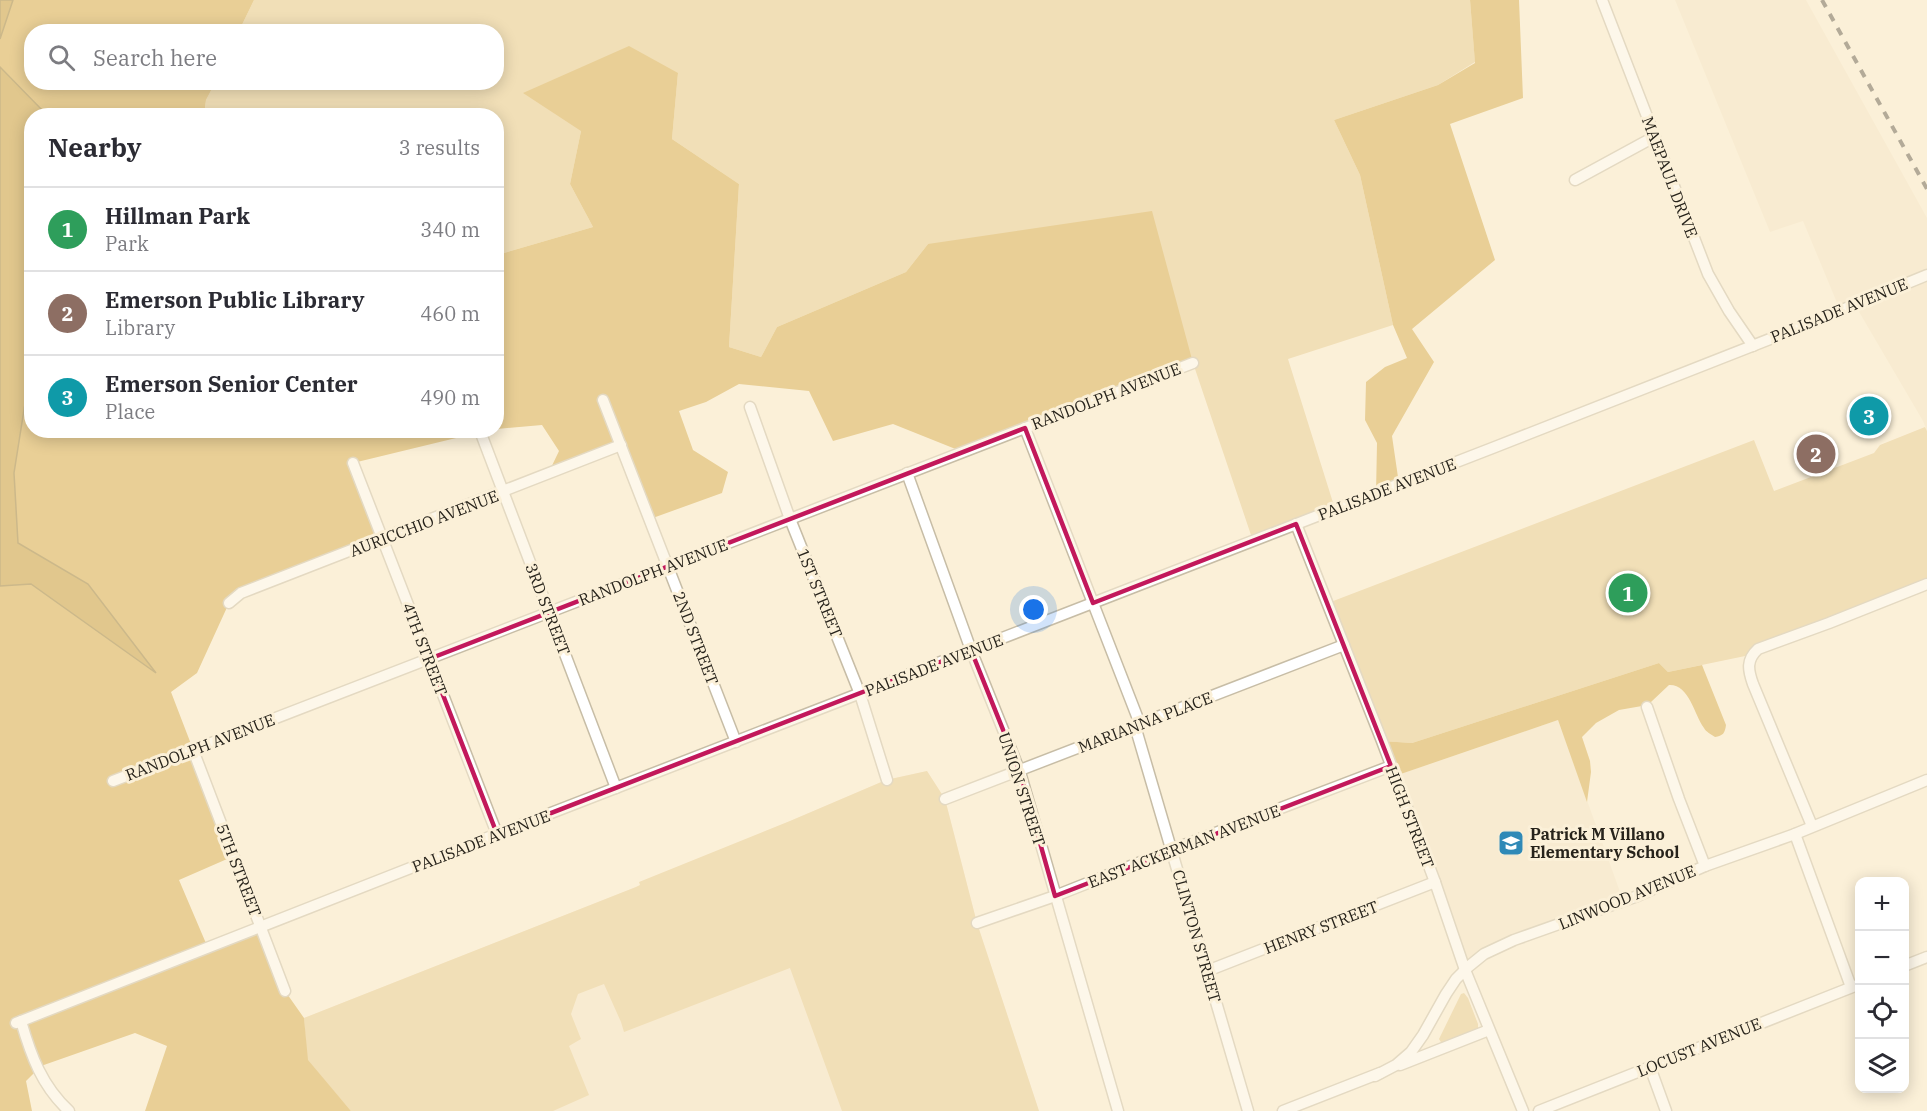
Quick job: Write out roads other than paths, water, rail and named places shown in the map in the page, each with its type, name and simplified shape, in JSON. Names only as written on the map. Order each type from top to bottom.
[{"type":"street","name":"MAEPAUL DRIVE","points":[[1602,0],[1708,274],[1729,311],[1753,346]]},
{"type":"street","points":[[1575,180],[1654,137]]},
{"type":"street","name":"PALISADE AVENUE","points":[[69,1111],[53,1094],[42,1077],[19,1022],[1753,346],[1923,276]]},
{"type":"street","name":"RANDOLPH AVENUE","points":[[113,781],[1193,363]]},
{"type":"street","name":"2ND STREET","points":[[603,400],[736,741]]},
{"type":"street","name":"1ST STREET","points":[[750,407],[790,519],[860,694],[886,780]]},
{"type":"street","name":"CLINTON STREET","points":[[1025,428],[1093,603],[1137,725],[1171,850],[1248,1111]]},
{"type":"street","name":"3RD STREET","points":[[483,438],[616,788]]},
{"type":"street","name":"AURICCHIO AVENUE","points":[[229,603],[240,593],[621,445]]},
{"type":"street","name":"4TH STREET","points":[[353,463],[497,834]]},
{"type":"street","name":"UNION STREET","points":[[907,474],[971,650],[1020,772],[1118,1111]]},
{"type":"street","name":"HIGH STREET","points":[[1296,524],[1435,882],[1465,970],[1523,1111]]},
{"type":"street","points":[[1812,826],[1753,684],[1749,670],[1752,654],[1758,649],[1927,584]]},
{"type":"street","name":"MARIANNA PLACE","points":[[945,799],[1020,772],[1344,645]]},
{"type":"street","points":[[1647,707],[1705,866]]},
{"type":"street","name":"5TH STREET","points":[[193,750],[285,991]]},
{"type":"street","name":"EAST ACKERMAN AVENUE","points":[[977,924],[1055,897],[1391,766]]},
{"type":"street","name":"LINWOOD AVENUE","points":[[1374,1076],[1396,1065],[1411,1052],[1446,994],[1465,970],[1484,954],[1635,897],[1705,866],[1795,834],[1927,780]]},
{"type":"street","points":[[1795,834],[1855,986]]},
{"type":"street","name":"HENRY STREET","points":[[1207,971],[1435,882]]},
{"type":"street","points":[[1909,964],[1927,957]]},
{"type":"street","name":"LOCUST AVENUE","points":[[1539,1111],[1855,986]]},
{"type":"street","points":[[1283,1111],[1489,1029]]},
{"type":"street","points":[[1650,1067],[1666,1111]]},
{"type":"railway","points":[[1822,0],[1927,189]]},
{"type":"place","name":"Emerson Senior Center","points":[[1869,416]]},
{"type":"place","name":"Emerson Public Library","points":[[1816,454]]},
{"type":"place","name":"Hillman Park","points":[[1628,593]]},
{"type":"place","name":"Patrick M Villano Elementary School","points":[[1511,843]]}]
